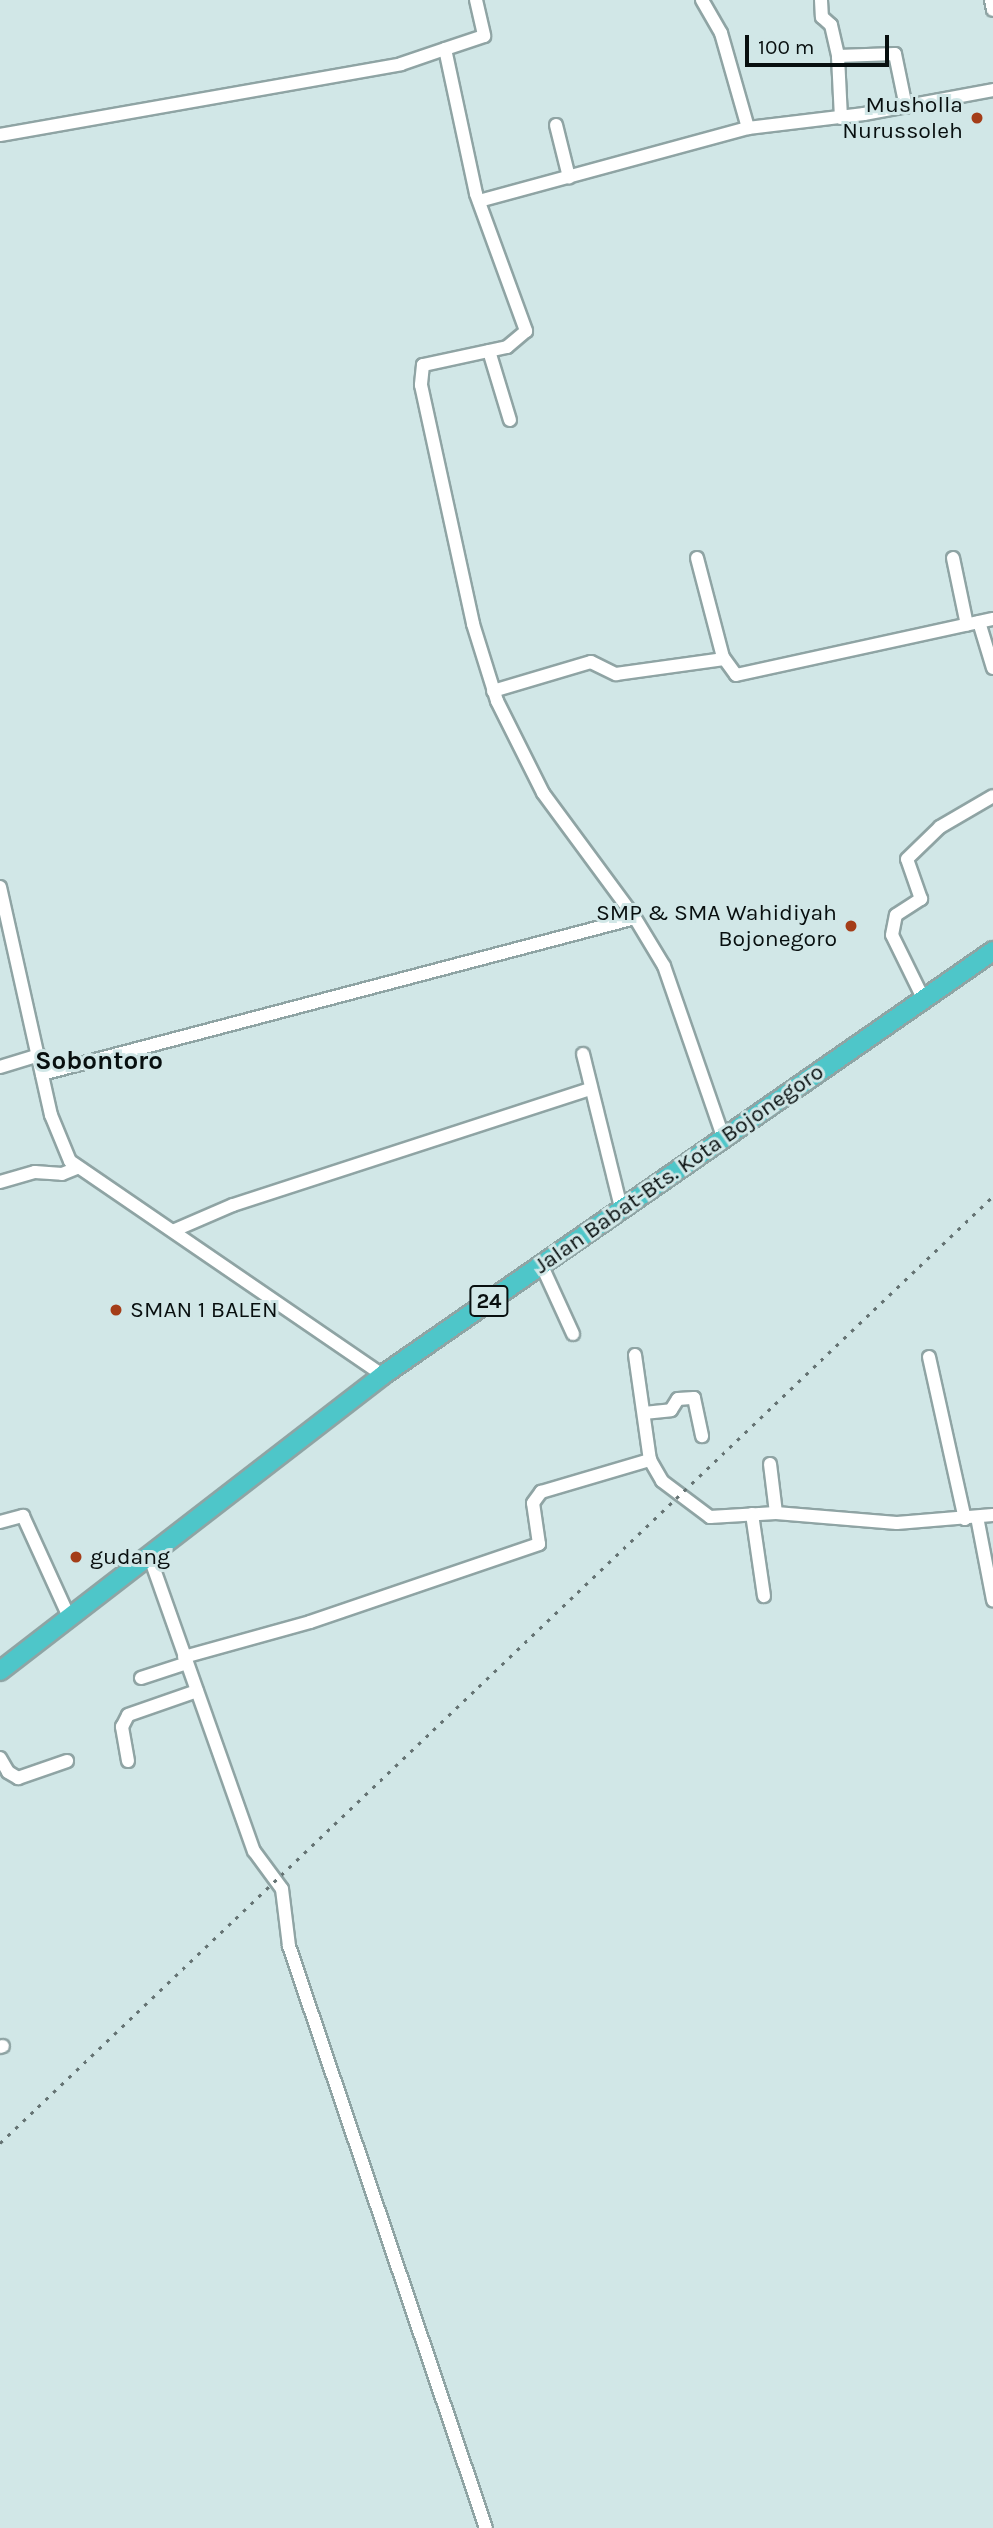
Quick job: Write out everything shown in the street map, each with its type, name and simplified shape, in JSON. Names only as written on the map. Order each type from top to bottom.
[{"type":"highway","name":"Jalan Babat-Bts. Kota Bojonegoro","points":[[0,1671],[383,1375],[723,1136],[993,951]]},
{"type":"street","points":[[0,135],[401,64],[484,36],[476,0]]},
{"type":"street","points":[[702,0],[721,33],[748,128]]},
{"type":"street","points":[[821,0],[822,17],[831,25],[838,56],[841,118]]},
{"type":"street","points":[[991,0],[993,10]]},
{"type":"street","points":[[445,49],[478,201],[526,331],[517,342],[423,365],[419,374],[473,624],[493,691],[543,793],[635,918],[672,982],[723,1136]]},
{"type":"street","points":[[838,56],[895,54],[906,107]]},
{"type":"street","points":[[478,201],[748,128],[841,118],[993,90]]},
{"type":"street","points":[[556,125],[569,177]]},
{"type":"street","points":[[489,351],[510,420]]},
{"type":"street","points":[[697,558],[724,659],[732,671],[742,676],[993,619]]},
{"type":"street","points":[[953,558],[973,624],[993,668]]},
{"type":"street","points":[[493,691],[591,662],[616,674],[724,659]]},
{"type":"street","points":[[924,1000],[892,935],[895,915],[922,899],[907,859],[940,827],[993,796]]},
{"type":"street","points":[[0,887],[60,1144],[77,1168],[175,1230],[383,1375]]},
{"type":"street","points":[[42,1074],[635,918]]},
{"type":"street","points":[[583,1054],[621,1208]]},
{"type":"street","points":[[0,1067],[39,1055]]},
{"type":"street","points":[[175,1230],[233,1205],[590,1089]]},
{"type":"street","points":[[0,1182],[35,1172],[62,1174],[77,1168]]},
{"type":"street","points":[[541,1264],[573,1334]]},
{"type":"street","points":[[635,1355],[650,1460],[662,1481],[704,1516],[776,1513],[856,1522],[993,1515]]},
{"type":"street","points":[[929,1357],[993,1600]]},
{"type":"street","points":[[644,1413],[671,1410],[678,1399],[694,1398],[702,1436]]},
{"type":"street","points":[[141,1678],[186,1660],[310,1622],[538,1544],[533,1503],[541,1492],[650,1460]]},
{"type":"street","points":[[770,1464],[776,1513]]},
{"type":"street","points":[[752,1514],[764,1596]]},
{"type":"street","points":[[0,1522],[23,1516],[69,1617]]},
{"type":"street","points":[[149,1555],[254,1851],[282,1888],[289,1946],[486,2528]]},
{"type":"street","points":[[128,1761],[122,1727],[128,1715],[197,1691]]},
{"type":"street","points":[[0,1758],[8,1772],[18,1778],[67,1761]]},
{"type":"railway","points":[[0,2143],[993,1196]]},
{"type":"place","name":"Musholla Nurussoleh","points":[[977,118]]},
{"type":"place","name":"SMP & SMA Wahidiyah Bojonegoro","points":[[851,926]]},
{"type":"place","name":"SMAN 1 BALEN","points":[[116,1310]]},
{"type":"place","name":"gudang","points":[[76,1557]]},
{"type":"district","name":"Sobontoro","points":[[99,1061]]}]
